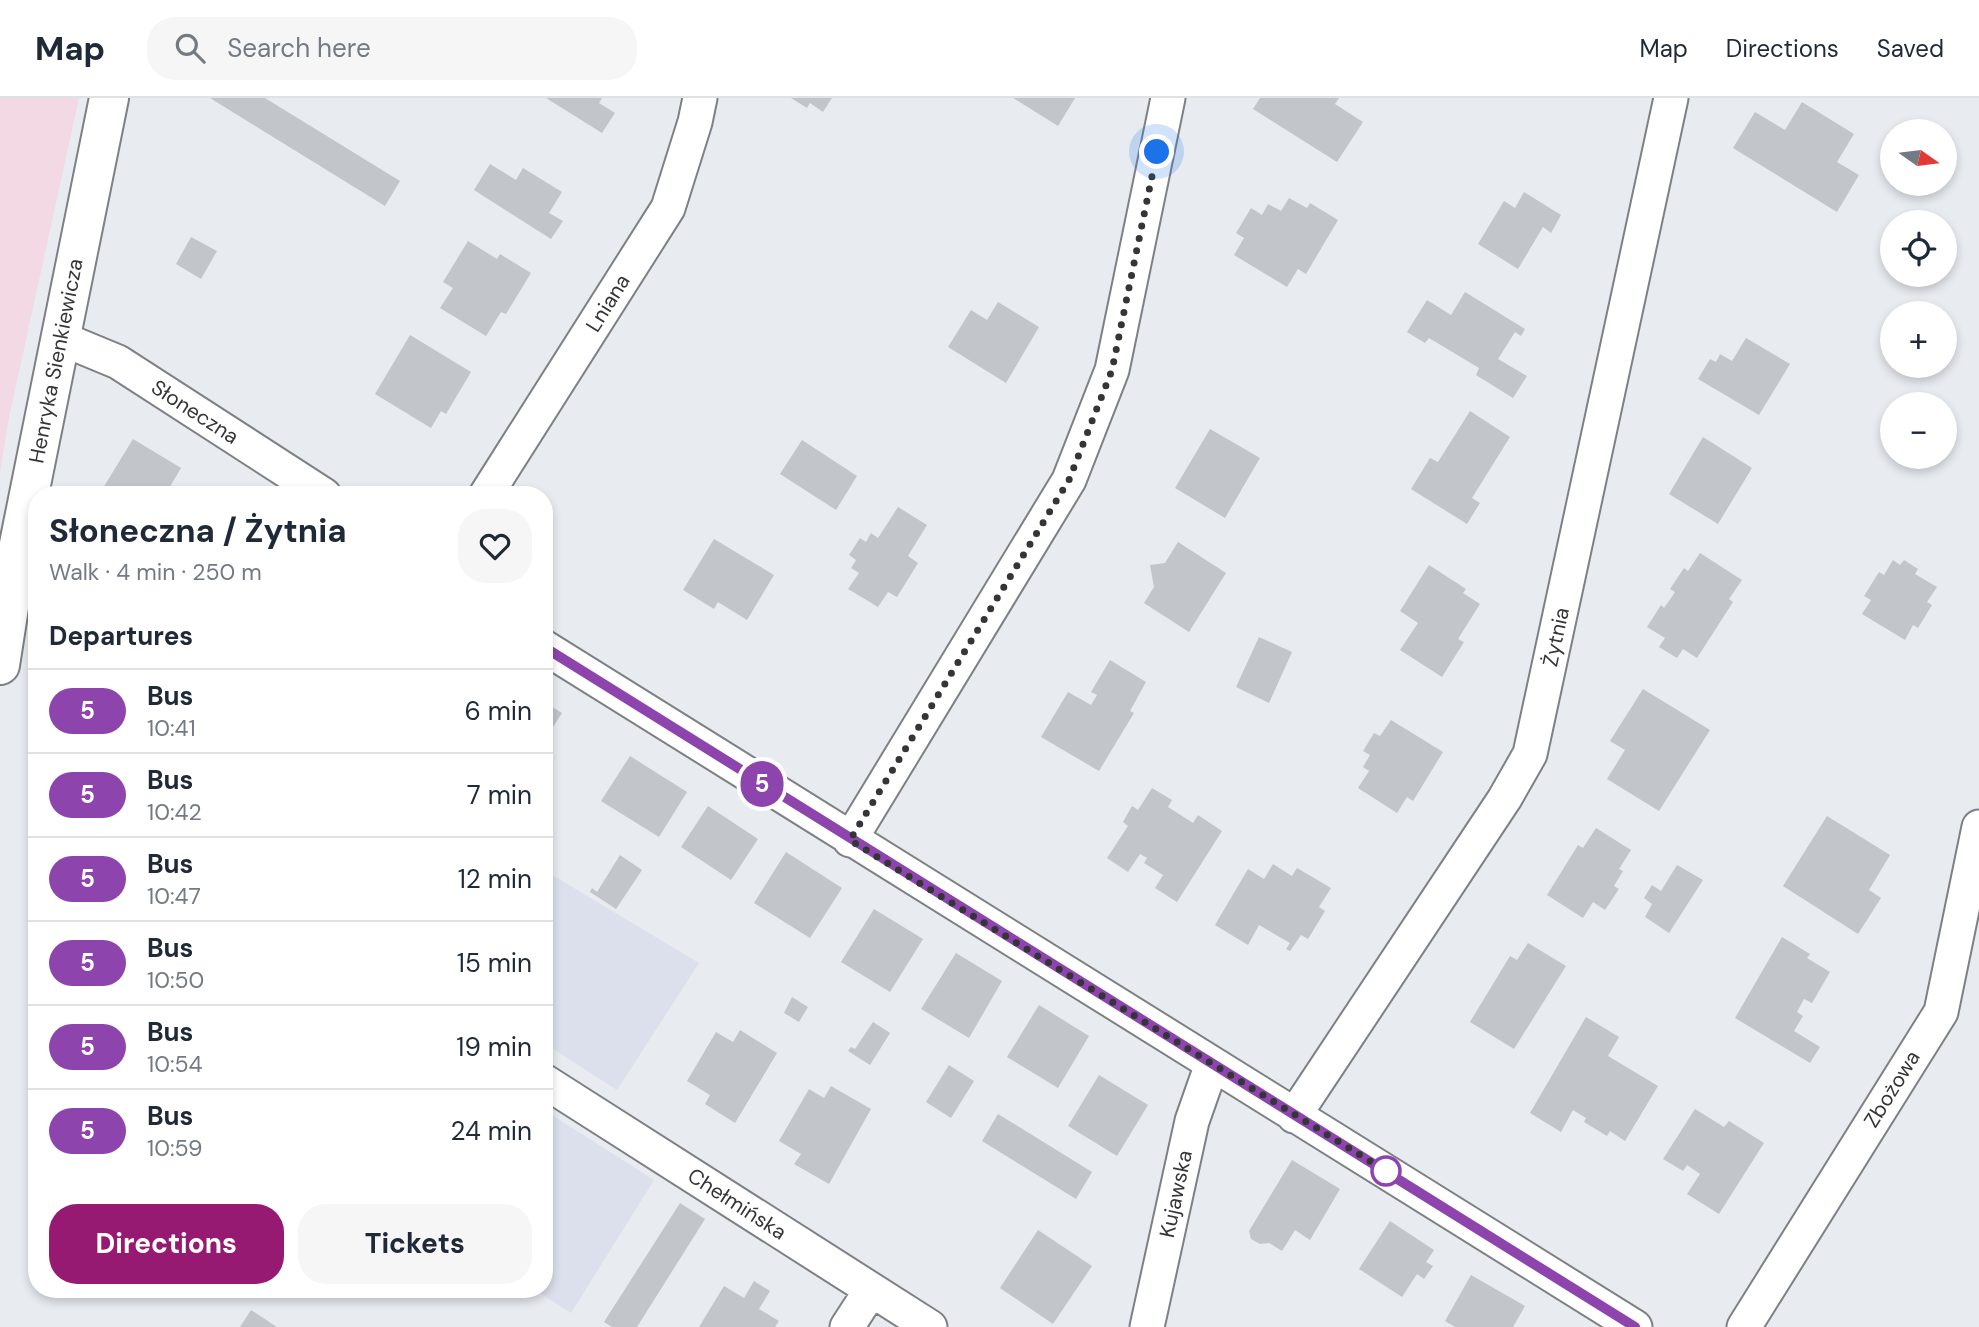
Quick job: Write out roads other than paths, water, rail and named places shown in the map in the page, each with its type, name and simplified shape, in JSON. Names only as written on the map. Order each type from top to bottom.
[{"type":"street","name":"Henryka Sienkiewicza","points":[[31,486],[109,98]]},
{"type":"street","name":"Lniana","points":[[492,486],[668,208],[700,98]]},
{"type":"street","points":[[850,840],[1069,480],[1112,370],[1168,98]]},
{"type":"street","name":"Żytnia","points":[[1294,1116],[1482,833],[1530,754],[1671,98]]},
{"type":"street","name":"Słoneczna","points":[[60,338],[118,362],[310,486]]},
{"type":"street","name":"Henryka Sienkiewicza","points":[[0,666],[28,499]]},
{"type":"street","points":[[553,653],[1635,1327]]},
{"type":"street","name":"Zbożowa","points":[[1744,1327],[1941,1012],[1979,827]]},
{"type":"street","name":"Kujawska","points":[[1147,1327],[1192,1121],[1212,1064]]},
{"type":"street","name":"Chełmińska","points":[[553,1087],[930,1327]]},
{"type":"street","points":[[847,1327],[871,1290]]}]
